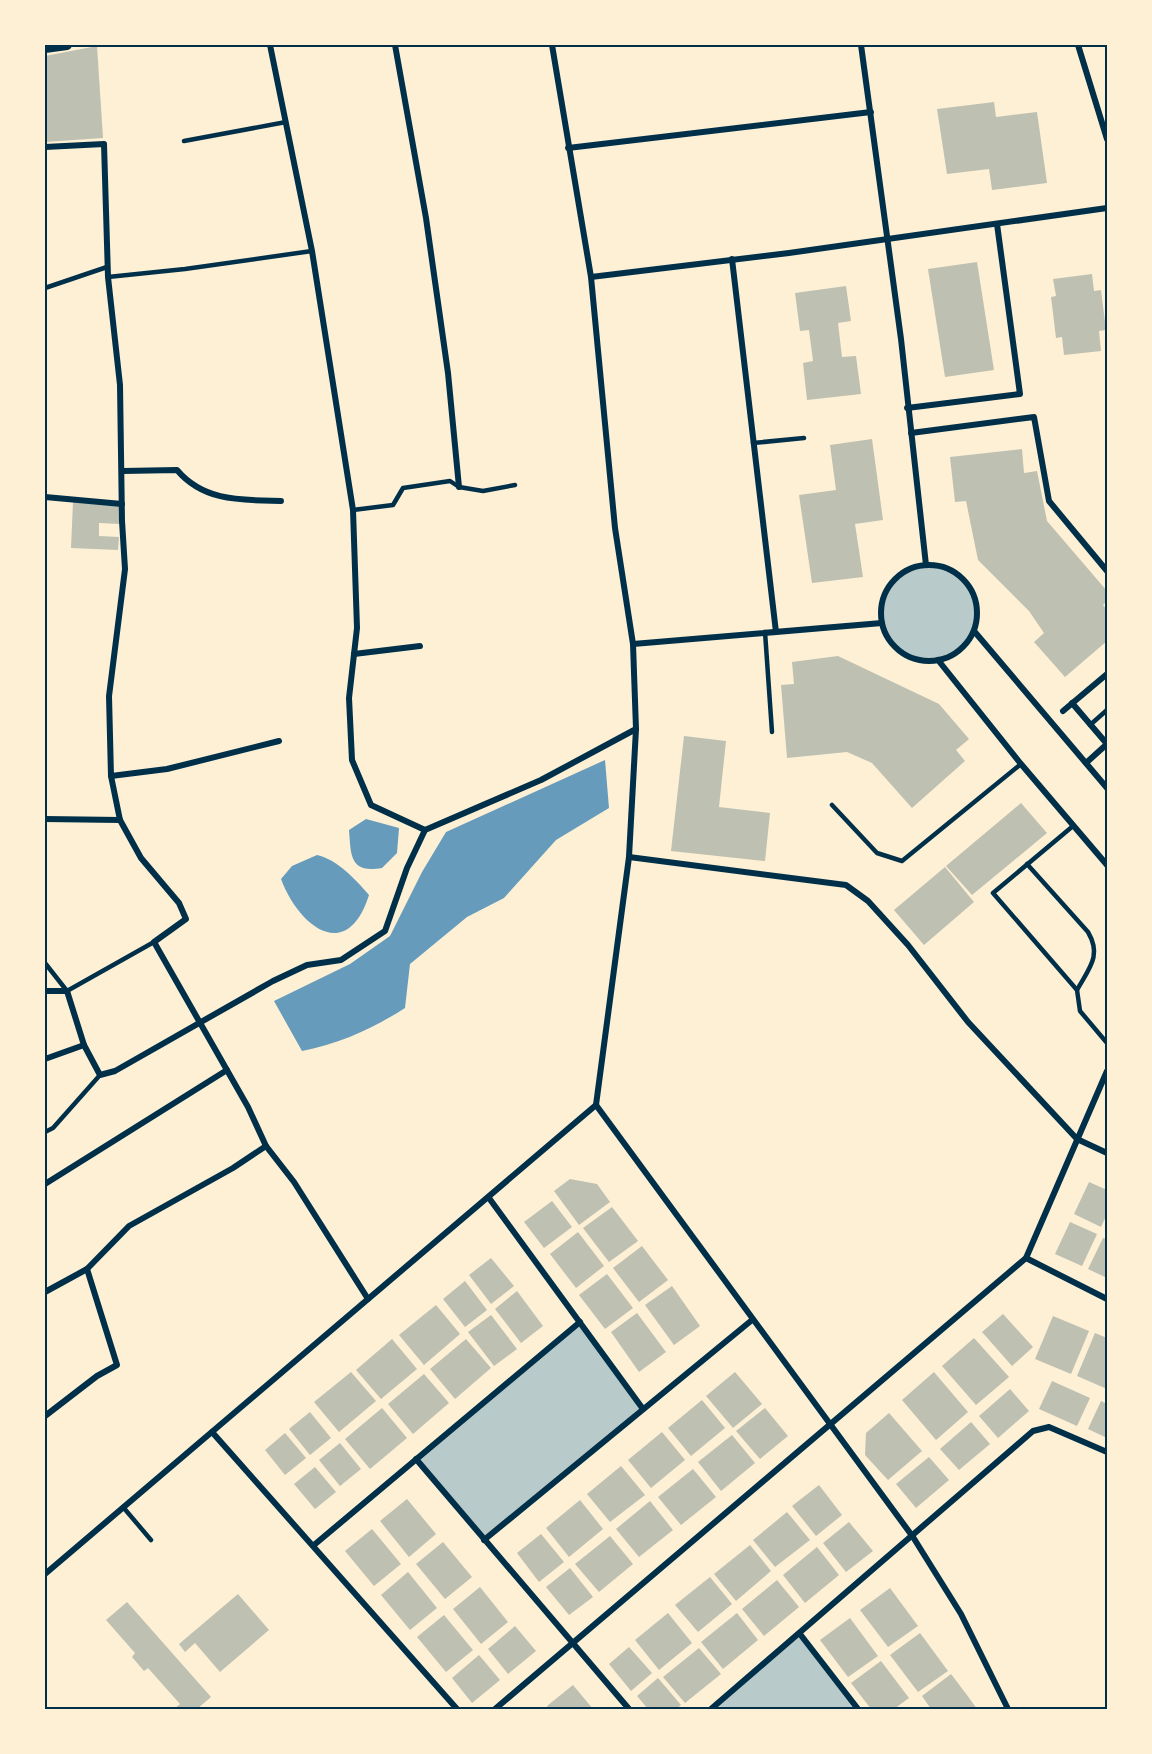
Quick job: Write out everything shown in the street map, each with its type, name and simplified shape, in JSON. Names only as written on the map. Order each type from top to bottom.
[{"type":"street","points":[[45,48],[67,45]]},
{"type":"street","points":[[270,45],[312,251],[353,510],[357,628],[350,698],[352,760],[370,805],[425,830]]},
{"type":"street","points":[[395,45],[426,218],[448,373],[459,487]]},
{"type":"street","points":[[45,1575],[596,1105],[629,857],[636,729],[633,644],[615,528],[591,277],[567,148],[552,45]]},
{"type":"street","points":[[861,45],[888,238],[926,565]]},
{"type":"street","points":[[1078,45],[1107,139]]},
{"type":"street","points":[[567,148],[871,112]]},
{"type":"street","points":[[45,147],[104,144],[107,267],[120,385],[125,569],[109,696],[111,776],[120,820],[141,858],[178,903],[186,919],[154,942],[227,1070],[266,1146],[294,1182],[368,1299]]},
{"type":"street","points":[[591,277],[1107,208]]},
{"type":"street","points":[[907,408],[1020,394],[997,224]]},
{"type":"street","points":[[732,259],[776,632]]},
{"type":"street","points":[[911,433],[1034,417],[1049,501],[1107,571]]},
{"type":"street","points":[[123,471],[177,470],[188,484],[219,498],[281,501]]},
{"type":"street","points":[[45,497],[122,504]]},
{"type":"street","points":[[926,565],[940,566],[963,580],[976,604],[974,630],[958,652],[938,660],[918,660],[906,655],[886,635],[882,622],[884,596],[891,584],[913,568],[926,565]]},
{"type":"street","points":[[633,644],[882,622]]},
{"type":"street","points":[[974,630],[1107,788]]},
{"type":"street","points":[[354,654],[420,646]]},
{"type":"street","points":[[938,660],[1021,764],[1107,865]]},
{"type":"street","points":[[1063,711],[1107,674]]},
{"type":"street","points":[[1072,703],[1107,744],[1086,763]]},
{"type":"street","points":[[45,991],[67,991],[84,1045],[100,1075],[115,1071],[273,981],[307,964],[341,960],[385,932],[407,868],[425,830],[541,780],[636,729]]},
{"type":"street","points":[[111,776],[166,769],[279,741]]},
{"type":"street","points":[[45,819],[120,820]]},
{"type":"street","points":[[629,857],[846,885],[868,901],[908,945],[968,1022],[1077,1139],[1107,1153]]},
{"type":"street","points":[[45,1059],[84,1045]]},
{"type":"street","points":[[45,1184],[227,1070]]},
{"type":"street","points":[[495,1709],[1026,1258],[1107,1071]]},
{"type":"street","points":[[596,1105],[913,1536],[961,1614],[1008,1709]]},
{"type":"street","points":[[45,1292],[87,1269],[129,1226],[233,1168],[266,1146]]},
{"type":"street","points":[[489,1198],[643,1409]]},
{"type":"street","points":[[1026,1258],[1107,1299]]},
{"type":"street","points":[[45,1416],[97,1376],[117,1365],[87,1269]]},
{"type":"street","points":[[484,1540],[753,1320]]},
{"type":"street","points":[[314,1545],[580,1323]]},
{"type":"street","points":[[711,1709],[1033,1431],[1049,1427],[1107,1452]]},
{"type":"street","points":[[212,1432],[457,1709]]},
{"type":"street","points":[[416,1459],[629,1709]]},
{"type":"street","points":[[800,1634],[858,1709]]},
{"type":"lane","points":[[184,141],[286,122]]},
{"type":"lane","points":[[108,277],[312,251]]},
{"type":"lane","points":[[45,288],[107,267]]},
{"type":"lane","points":[[753,443],[804,438]]},
{"type":"lane","points":[[353,510],[393,505],[403,488],[450,482],[459,487],[483,491],[515,485]]},
{"type":"lane","points":[[765,632],[772,732]]},
{"type":"lane","points":[[1090,725],[1107,710]]},
{"type":"lane","points":[[832,805],[877,853],[902,861],[1021,764]]},
{"type":"lane","points":[[1073,826],[993,893],[1077,990],[1080,1011],[1107,1043]]},
{"type":"lane","points":[[1027,864],[1088,932],[1095,944],[1095,955],[1077,990]]},
{"type":"lane","points":[[45,963],[67,991],[154,942]]},
{"type":"lane","points":[[45,1132],[53,1128],[100,1075]]},
{"type":"lane","points":[[123,1507],[151,1540]]},
{"type":"shaded area","points":[[929,565],[947,569],[963,579],[973,595],[977,613],[973,631],[963,647],[947,657],[929,661],[911,657],[895,647],[885,631],[881,613],[885,595],[895,579],[911,569]]},
{"type":"shaded area","points":[[580,1322],[643,1409],[484,1540],[416,1459]]},
{"type":"shaded area","points":[[800,1634],[858,1709],[711,1709]]},
{"type":"water","points":[[605,760],[609,808],[556,840],[504,898],[467,917],[410,964],[405,1008],[356,1034],[302,1051],[274,1001],[350,964],[390,936],[422,872],[446,832]]},
{"type":"water","points":[[366,819],[399,828],[397,853],[382,868],[363,868],[354,860],[352,854],[349,830]]},
{"type":"water","points":[[317,855],[339,866],[369,895],[360,916],[348,928],[336,933],[324,931],[311,923],[299,911],[281,879],[292,866]]},
{"type":"building","points":[[97,46],[103,138],[45,142],[45,56]]},
{"type":"building","points":[[994,102],[996,117],[1037,112],[1047,183],[992,190],[989,169],[947,174],[937,109]]},
{"type":"building","points":[[977,262],[994,370],[945,377],[928,269]]},
{"type":"building","points":[[1092,274],[1094,291],[1101,290],[1106,330],[1099,331],[1101,351],[1064,355],[1062,337],[1056,338],[1051,297],[1056,296],[1053,279]]},
{"type":"building","points":[[846,286],[851,321],[838,323],[842,357],[856,356],[861,394],[807,400],[803,363],[813,361],[809,330],[800,331],[795,293]]},
{"type":"building","points":[[872,439],[883,520],[855,524],[863,577],[812,583],[799,495],[836,490],[830,445]]},
{"type":"building","points":[[1022,449],[1024,473],[1037,471],[1047,521],[1107,591],[1107,601],[1103,605],[1107,610],[1107,641],[1065,677],[1034,642],[1044,633],[1029,611],[978,560],[966,501],[955,502],[950,457]]},
{"type":"building","points":[[73,502],[121,504],[120,524],[99,523],[99,536],[119,537],[118,550],[71,548]]},
{"type":"building","points":[[838,656],[939,704],[969,739],[956,750],[965,761],[912,808],[872,763],[847,752],[787,758],[781,685],[794,684],[792,662]]},
{"type":"building","points":[[684,736],[726,741],[719,807],[770,813],[765,861],[671,851]]},
{"type":"building","points":[[1021,803],[1047,833],[972,895],[946,866]]},
{"type":"building","points":[[945,867],[974,902],[924,945],[894,910]]},
{"type":"building","points":[[570,1179],[597,1184],[610,1202],[579,1225],[554,1191]]},
{"type":"building","points":[[1089,1182],[1107,1190],[1107,1214],[1101,1227],[1074,1214]]},
{"type":"building","points":[[552,1201],[572,1227],[544,1248],[524,1222]]},
{"type":"building","points":[[612,1207],[638,1241],[609,1262],[583,1228]]},
{"type":"building","points":[[1070,1222],[1097,1234],[1082,1266],[1055,1254]]},
{"type":"building","points":[[578,1232],[604,1266],[576,1288],[550,1254]]},
{"type":"building","points":[[1103,1238],[1107,1239],[1107,1278],[1088,1269]]},
{"type":"building","points":[[642,1246],[668,1280],[639,1302],[613,1268]]},
{"type":"building","points":[[491,1258],[514,1286],[491,1304],[469,1275]]},
{"type":"building","points":[[607,1274],[633,1308],[605,1329],[579,1295]]},
{"type":"building","points":[[465,1281],[487,1310],[465,1327],[443,1299]]},
{"type":"building","points":[[672,1286],[700,1326],[674,1345],[645,1305]]},
{"type":"building","points":[[517,1291],[543,1326],[521,1343],[495,1309]]},
{"type":"building","points":[[436,1305],[460,1334],[424,1365],[399,1335]]},
{"type":"building","points":[[637,1313],[666,1352],[639,1372],[611,1332]]},
{"type":"building","points":[[1003,1314],[1033,1347],[1012,1366],[982,1332]]},
{"type":"building","points":[[491,1315],[517,1349],[494,1366],[468,1332]]},
{"type":"building","points":[[1053,1316],[1089,1331],[1071,1374],[1035,1359]]},
{"type":"building","points":[[1095,1333],[1107,1338],[1107,1389],[1077,1376]]},
{"type":"building","points":[[974,1338],[1009,1377],[976,1405],[942,1366]]},
{"type":"building","points":[[392,1339],[417,1369],[381,1399],[356,1370]]},
{"type":"building","points":[[466,1339],[491,1368],[455,1399],[430,1369]]},
{"type":"building","points":[[351,1372],[376,1401],[339,1432],[314,1402]]},
{"type":"building","points":[[735,1372],[762,1404],[733,1428],[706,1396]]},
{"type":"building","points":[[934,1372],[968,1412],[936,1440],[902,1400]]},
{"type":"building","points":[[424,1374],[449,1403],[413,1434],[388,1404]]},
{"type":"building","points":[[1052,1381],[1090,1398],[1077,1426],[1039,1409]]},
{"type":"building","points":[[1010,1389],[1029,1411],[998,1438],[979,1416]]},
{"type":"building","points":[[702,1400],[725,1428],[691,1456],[668,1428]]},
{"type":"building","points":[[1101,1401],[1107,1404],[1107,1438],[1088,1429]]},
{"type":"building","points":[[382,1408],[407,1438],[370,1469],[345,1439]]},
{"type":"building","points":[[765,1408],[788,1436],[760,1459],[736,1431]]},
{"type":"building","points":[[310,1412],[331,1438],[310,1455],[289,1429]]},
{"type":"building","points":[[889,1413],[922,1451],[888,1480],[865,1455],[866,1433]]},
{"type":"building","points":[[971,1422],[990,1444],[959,1470],[940,1449]]},
{"type":"building","points":[[662,1432],[685,1460],[651,1488],[628,1460]]},
{"type":"building","points":[[285,1433],[306,1458],[285,1475],[265,1450]]},
{"type":"building","points":[[732,1435],[755,1463],[721,1491],[698,1462]]},
{"type":"building","points":[[340,1443],[361,1469],[340,1486],[319,1460]]},
{"type":"building","points":[[929,1457],[949,1480],[916,1508],[896,1484]]},
{"type":"building","points":[[621,1466],[645,1495],[610,1522],[587,1494]]},
{"type":"building","points":[[315,1467],[336,1492],[315,1509],[294,1484]]},
{"type":"building","points":[[693,1469],[716,1497],[681,1525],[658,1497]]},
{"type":"building","points":[[819,1485],[842,1515],[816,1536],[792,1506]]},
{"type":"building","points":[[407,1499],[436,1534],[409,1557],[380,1521]]},
{"type":"building","points":[[580,1500],[603,1529],[569,1557],[546,1528]]},
{"type":"building","points":[[650,1501],[673,1530],[639,1557],[616,1529]]},
{"type":"building","points":[[787,1512],[810,1540],[775,1567],[753,1540]]},
{"type":"building","points":[[849,1522],[873,1551],[846,1572],[823,1543]]},
{"type":"building","points":[[372,1529],[401,1564],[374,1586],[345,1551]]},
{"type":"building","points":[[541,1534],[564,1562],[539,1582],[517,1553]]},
{"type":"building","points":[[610,1536],[633,1564],[599,1592],[575,1564]]},
{"type":"building","points":[[443,1542],[472,1577],[445,1599],[416,1564]]},
{"type":"building","points":[[750,1545],[771,1571],[736,1601],[714,1574]]},
{"type":"building","points":[[817,1547],[839,1575],[805,1603],[783,1575]]},
{"type":"building","points":[[570,1568],[593,1597],[569,1615],[546,1587]]},
{"type":"building","points":[[408,1572],[437,1608],[410,1630],[381,1595]]},
{"type":"building","points":[[710,1577],[732,1604],[698,1632],[675,1605]]},
{"type":"building","points":[[777,1580],[799,1607],[764,1636],[742,1609]]},
{"type":"building","points":[[480,1587],[508,1622],[481,1644],[453,1609]]},
{"type":"building","points":[[890,1588],[918,1626],[888,1647],[860,1610]]},
{"type":"building","points":[[238,1594],[269,1630],[220,1672],[195,1643],[185,1652],[179,1644]]},
{"type":"building","points":[[127,1602],[211,1697],[197,1709],[174,1709],[180,1704],[148,1668],[144,1671],[132,1657],[135,1653],[106,1620]]},
{"type":"building","points":[[668,1613],[692,1643],[659,1670],[635,1640]]},
{"type":"building","points":[[737,1613],[758,1640],[723,1669],[701,1642]]},
{"type":"building","points":[[444,1615],[473,1650],[446,1672],[417,1637]]},
{"type":"building","points":[[850,1618],[878,1656],[848,1677],[820,1640]]},
{"type":"building","points":[[515,1626],[536,1651],[508,1674],[488,1649]]},
{"type":"building","points":[[920,1633],[948,1671],[918,1692],[890,1655]]},
{"type":"building","points":[[629,1647],[652,1673],[631,1691],[609,1664]]},
{"type":"building","points":[[699,1648],[721,1674],[685,1703],[663,1677]]},
{"type":"building","points":[[479,1655],[500,1680],[472,1703],[452,1678]]},
{"type":"building","points":[[881,1661],[909,1698],[894,1709],[871,1709],[851,1683]]},
{"type":"building","points":[[951,1674],[977,1709],[931,1709],[922,1696]]},
{"type":"building","points":[[658,1678],[681,1705],[676,1709],[648,1709],[637,1696]]},
{"type":"building","points":[[573,1685],[593,1709],[550,1709],[547,1706]]}]
